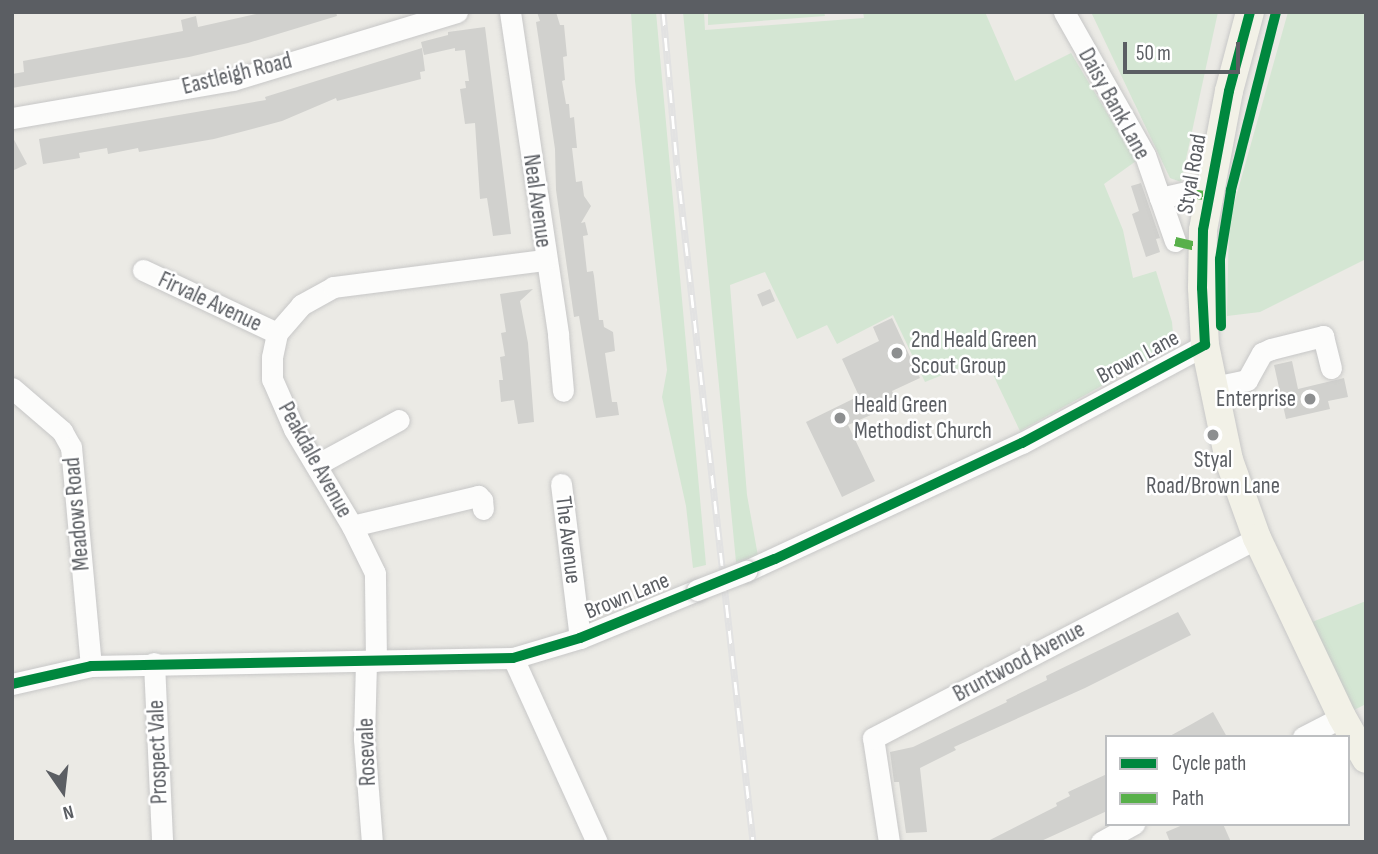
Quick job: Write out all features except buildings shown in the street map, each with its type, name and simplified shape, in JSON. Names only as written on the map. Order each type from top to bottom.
[{"type":"main road","name":"Styal Road","points":[[1250,12],[1229,91],[1203,230],[1205,345],[1229,460],[1257,538],[1342,717],[1366,759]]},
{"type":"street","name":"Eastleigh Road","points":[[12,118],[233,80],[457,12]]},
{"type":"street","name":"Neal Avenue","points":[[510,12],[563,391]]},
{"type":"street","name":"Daisy Bank Lane","points":[[1064,12],[1145,155],[1175,241]]},
{"type":"street","points":[[1160,198],[1185,192]]},
{"type":"street","points":[[277,333],[300,305],[332,287],[545,260]]},
{"type":"street","name":"Firvale Avenue","points":[[143,270],[277,333]]},
{"type":"street","name":"Peakdale Avenue","points":[[277,333],[272,357],[272,379],[294,429],[352,526],[375,573],[371,662]]},
{"type":"street","points":[[1214,387],[1247,380],[1262,354],[1271,349],[1324,336],[1331,368]]},
{"type":"street","name":"Brown Lane","points":[[12,684],[91,666],[513,658],[580,638],[746,571],[1022,443],[1205,345]]},
{"type":"street","name":"Meadows Road","points":[[12,388],[62,431],[71,447],[91,666]]},
{"type":"street","points":[[316,465],[399,420]]},
{"type":"street","name":"The Avenue","points":[[561,484],[580,638]]},
{"type":"street","points":[[352,526],[478,496],[482,500],[483,509]]},
{"type":"street","name":"Bruntwood Avenue","points":[[888,842],[873,738],[1257,538]]},
{"type":"street","points":[[513,658],[597,842]]},
{"type":"street","name":"Rosevale","points":[[371,662],[364,739],[372,842]]},
{"type":"street","name":"Prospect Vale","points":[[154,663],[162,842]]},
{"type":"street","points":[[1307,735],[1342,717]]},
{"type":"street","points":[[1101,842],[1130,826]]},
{"type":"green space","points":[[631,12],[656,12],[706,565],[693,568],[686,506],[662,397],[667,370],[635,81]]},
{"type":"green space","points":[[683,12],[704,12],[705,30],[864,18],[863,12],[985,12],[1015,81],[1071,53],[1136,161],[1104,184],[1123,230],[1133,278],[1156,271],[1172,322],[1174,346],[1020,431],[985,358],[925,382],[893,315],[837,344],[827,325],[797,339],[765,272],[730,285],[747,495],[758,556],[736,562]]},
{"type":"green space","points":[[708,12],[824,12],[825,16],[708,25]]},
{"type":"green space","points":[[1091,12],[1218,12],[1181,182],[1170,178]]},
{"type":"green space","points":[[1288,12],[1366,12],[1366,259],[1260,312],[1227,316],[1229,222]]},
{"type":"green space","points":[[1366,601],[1366,704],[1352,711],[1307,624]]},
{"type":"railway","points":[[663,12],[677,165],[753,842]]},
{"type":"marked path","points":[[1185,192],[1209,196]]},
{"type":"marked path","points":[[1175,241],[1202,247]]},
{"type":"cycle path","points":[[12,684],[91,666],[513,658],[580,638],[775,559],[1022,443],[1205,345],[1203,230],[1229,91],[1250,12]]},
{"type":"cycle path","points":[[1221,326],[1220,259],[1231,190],[1276,12]]},
{"type":"place","name":"2nd Heald Green Scout Group","points":[[897,353]]},
{"type":"place","name":"Enterprise","points":[[1310,399]]},
{"type":"place","name":"Heald Green Methodist Church","points":[[840,418]]},
{"type":"place","name":"Styal Road/Brown Lane","points":[[1213,435]]}]
